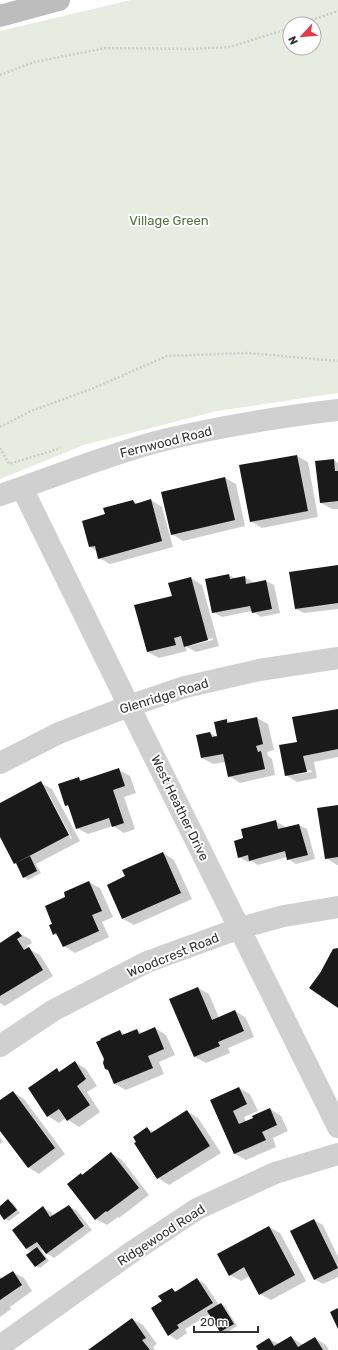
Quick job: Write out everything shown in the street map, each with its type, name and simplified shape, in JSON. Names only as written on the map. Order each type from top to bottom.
[{"type":"main road","points":[[0,16],[59,0]]},
{"type":"street","name":"Fernwood Road","points":[[0,495],[71,469],[164,440],[296,415],[338,410]]},
{"type":"street","name":"West Heather Drive","points":[[22,488],[338,1127]]},
{"type":"street","name":"Glenridge Road","points":[[0,763],[59,733],[129,706],[185,687],[259,670],[338,658]]},
{"type":"street","name":"Woodcrest Road","points":[[0,1046],[54,1010],[147,962],[240,928],[284,916],[338,907]]},
{"type":"street","name":"Ridgewood Road","points":[[0,1346],[122,1259],[197,1209],[275,1173],[338,1154]]},
{"type":"path","points":[[322,16],[338,11]]},
{"type":"path","points":[[0,75],[34,62],[106,48],[191,49],[230,47],[282,31]]},
{"type":"path","points":[[0,427],[31,411],[94,388],[167,356],[247,353],[338,361]]},
{"type":"path","points":[[0,448],[9,464],[64,447],[71,469]]},
{"type":"green space","name":"Village Green","points":[[131,0],[338,0],[338,393],[217,411],[84,445],[0,479],[0,31]]},
{"type":"building","points":[[297,455],[308,511],[250,522],[239,465]]},
{"type":"building","points":[[334,459],[335,471],[338,471],[338,501],[320,503],[315,461]]},
{"type":"building","points":[[225,477],[235,520],[171,535],[161,492]]},
{"type":"building","points":[[151,499],[162,541],[98,559],[95,546],[89,547],[82,521],[105,514],[103,508],[133,500],[135,504]]},
{"type":"building","points":[[338,565],[338,603],[295,609],[289,572]]},
{"type":"building","points":[[229,574],[230,579],[245,576],[246,584],[266,580],[272,609],[252,613],[250,606],[212,613],[205,579]]},
{"type":"building","points":[[191,577],[208,640],[184,647],[181,636],[174,638],[176,645],[147,652],[134,605],[172,596],[168,583]]},
{"type":"building","points":[[338,709],[338,749],[303,756],[307,772],[285,776],[279,745],[297,742],[292,717]]},
{"type":"building","points":[[257,717],[263,744],[256,746],[258,752],[261,751],[265,769],[228,777],[223,754],[201,758],[196,735],[210,732],[212,737],[217,736],[214,722],[227,719],[227,723]]},
{"type":"building","points":[[119,768],[125,786],[113,790],[124,823],[112,827],[109,818],[76,829],[68,805],[65,806],[58,784],[79,777],[80,781]]},
{"type":"building","points":[[41,781],[69,835],[14,864],[0,837],[0,803]]},
{"type":"building","points":[[338,805],[338,857],[325,859],[317,808]]},
{"type":"building","points":[[276,820],[278,829],[299,824],[308,855],[287,860],[285,851],[249,861],[248,855],[238,858],[234,841],[243,838],[241,829]]},
{"type":"building","points":[[163,852],[181,893],[122,919],[107,885],[125,876],[122,870]]},
{"type":"building","points":[[30,856],[37,871],[23,878],[16,863]]},
{"type":"building","points":[[89,881],[102,911],[92,915],[99,931],[63,947],[56,933],[53,935],[49,925],[52,924],[45,906],[65,897],[64,892]]},
{"type":"building","points":[[18,931],[22,936],[17,939],[24,950],[29,947],[43,970],[0,996],[0,943]]},
{"type":"building","points":[[338,948],[338,1008],[309,988],[320,973],[333,949]]},
{"type":"building","points":[[198,987],[212,1020],[235,1010],[244,1031],[218,1042],[220,1046],[194,1057],[169,999]]},
{"type":"building","points":[[155,1027],[164,1049],[148,1056],[153,1068],[114,1084],[108,1070],[105,1069],[103,1063],[104,1059],[96,1042],[120,1030],[122,1035],[137,1029],[139,1034]]},
{"type":"building","points":[[75,1061],[86,1079],[77,1086],[90,1105],[67,1121],[59,1109],[47,1117],[28,1088],[57,1068],[59,1072]]},
{"type":"building","points":[[239,1087],[247,1104],[233,1111],[239,1124],[270,1108],[277,1125],[262,1132],[266,1140],[234,1154],[210,1100]]},
{"type":"building","points":[[13,1091],[55,1148],[28,1168],[0,1131],[0,1100]]},
{"type":"building","points":[[187,1110],[210,1146],[157,1179],[134,1143],[136,1142],[133,1137],[147,1127],[151,1133]]},
{"type":"building","points":[[111,1152],[139,1188],[95,1220],[67,1184],[81,1173],[82,1175]]},
{"type":"building","points":[[8,1199],[17,1210],[4,1220],[0,1214],[0,1206]]},
{"type":"building","points":[[69,1205],[84,1226],[46,1254],[37,1242],[26,1249],[12,1230],[43,1206],[50,1217]]},
{"type":"building","points":[[314,1219],[338,1268],[314,1280],[290,1231]]},
{"type":"building","points":[[269,1226],[295,1275],[259,1295],[244,1267],[229,1276],[217,1254]]},
{"type":"building","points":[[37,1247],[46,1259],[35,1267],[26,1255]]},
{"type":"building","points":[[13,1271],[22,1285],[0,1300],[0,1279]]},
{"type":"building","points":[[197,1278],[213,1303],[177,1325],[179,1328],[168,1336],[151,1308],[162,1301],[158,1296],[172,1288],[175,1292]]},
{"type":"building","points":[[221,1303],[234,1324],[220,1332],[207,1311]]},
{"type":"building","points":[[338,1308],[338,1329],[330,1312]]},
{"type":"building","points":[[132,1318],[146,1338],[142,1340],[150,1350],[88,1350]]},
{"type":"building","points":[[291,1336],[298,1347],[315,1337],[323,1350],[258,1350],[256,1346],[269,1338],[274,1346]]}]
